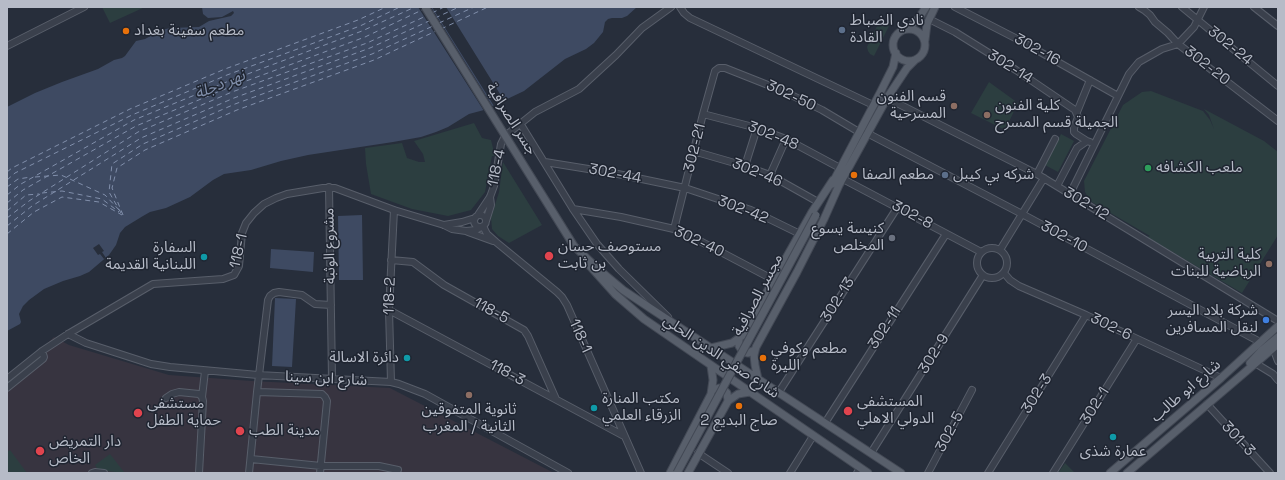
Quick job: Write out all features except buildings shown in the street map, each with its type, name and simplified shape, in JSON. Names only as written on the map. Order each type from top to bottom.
[{"type":"main road","name":"جسر الصرافية","points":[[425,7],[574,246]]},
{"type":"main road","points":[[908,29],[919,18],[926,7]]},
{"type":"main road","points":[[818,216],[902,74],[923,53],[925,48],[926,28],[935,7]]},
{"type":"main road","points":[[758,379],[755,365],[755,350],[824,219],[839,181],[840,168],[893,67],[896,53],[894,49],[895,39],[901,31],[908,29],[917,31],[921,34],[925,42]]},
{"type":"main road","points":[[896,53],[905,60],[915,60]]},
{"type":"main road","points":[[711,348],[728,344],[739,339],[744,333],[818,202],[839,181]]},
{"type":"main road","name":"مجسر الصرافية","points":[[677,473],[818,216]]},
{"type":"main road","name":"مجسر الصرافية","points":[[682,473],[818,216]]},
{"type":"main road","name":"شارع صفي الدين الحلي","points":[[574,246],[623,290],[901,473]]},
{"type":"main road","name":"شارع صفي الدين الحلي","points":[[574,246],[593,271],[615,294],[644,319],[813,436],[859,470],[868,473]]},
{"type":"main road","name":"شارع ابو طالب","points":[[1110,473],[1221,378],[1278,326]]},
{"type":"main road","points":[[1245,372],[1257,355],[1278,337]]},
{"type":"main road","points":[[739,339],[739,346],[743,352],[748,353],[755,350]]},
{"type":"main road","name":"شارع ابو طالب","points":[[1127,473],[1276,346]]},
{"type":"main road","points":[[670,473],[712,390],[713,375],[711,366]]},
{"type":"main road","points":[[1221,378],[1228,386]]},
{"type":"main road","points":[[712,390],[717,388],[724,390],[727,393],[728,401]]},
{"type":"main road","points":[[688,473],[728,401],[738,394],[750,392]]},
{"type":"main road","points":[[887,464],[898,473]]},
{"type":"street","points":[[7,46],[84,7]]},
{"type":"street","name":"118-4","points":[[483,225],[491,205],[490,197],[502,142],[505,136],[535,112],[579,89],[616,55],[642,28],[671,7]]},
{"type":"street","points":[[680,7],[690,18],[873,105]]},
{"type":"street","name":"302-16","points":[[955,7],[1019,40],[1118,96]]},
{"type":"street","name":"302-20","points":[[1139,7],[1147,12],[1155,22],[1178,44],[1278,121]]},
{"type":"street","name":"302-24","points":[[1182,7],[1278,86]]},
{"type":"street","points":[[1070,194],[1129,74],[1139,62],[1162,48],[1178,44],[1187,36],[1198,20],[1204,7]]},
{"type":"street","points":[[1254,7],[1278,26]]},
{"type":"street","name":"302-14","points":[[929,19],[955,32],[1016,70],[1077,112]]},
{"type":"street","name":"302-21","points":[[674,229],[693,151],[715,71],[719,68]]},
{"type":"street","name":"302-50","points":[[719,68],[725,68],[783,91],[822,110],[859,132]]},
{"type":"street","points":[[1090,80],[1077,112],[1078,117],[1074,132],[1087,141],[1095,142]]},
{"type":"street","name":"302-12","points":[[887,98],[1037,174],[1278,321]]},
{"type":"street","name":"302-48","points":[[703,114],[757,128],[786,139],[840,168]]},
{"type":"street","points":[[520,123],[573,209],[597,244],[619,269],[674,324]]},
{"type":"street","points":[[745,166],[757,128]]},
{"type":"street","name":"302-10","points":[[867,133],[1022,214],[1260,342]]},
{"type":"street","points":[[770,175],[786,139]]},
{"type":"street","points":[[1037,174],[1055,139]]},
{"type":"street","points":[[1057,186],[1077,148],[1087,141]]},
{"type":"street","name":"302-46","points":[[693,151],[770,175],[818,202]]},
{"type":"street","name":"302-44","points":[[545,162],[613,173],[685,188]]},
{"type":"street","points":[[1000,250],[1044,178]]},
{"type":"street","name":"302-8","points":[[839,181],[897,208],[981,252]]},
{"type":"street","name":"118-1","points":[[7,379],[42,351],[68,334],[153,284],[223,279],[234,275],[238,266],[242,233],[246,224],[254,213],[264,204],[287,194],[329,187],[394,210],[444,225],[452,229],[466,231],[476,230],[483,225],[487,234],[557,292],[567,305],[640,473]]},
{"type":"street","name":"مشروع الوثبة","points":[[329,187],[332,379]]},
{"type":"street","name":"302-42","points":[[685,188],[751,210],[800,234]]},
{"type":"street","name":"118-4","points":[[477,216],[490,197]]},
{"type":"street","name":"302-13","points":[[779,392],[897,208]]},
{"type":"street","name":"302-40","points":[[573,209],[621,217],[674,229],[774,280]]},
{"type":"street","name":"118-2","points":[[391,382],[389,310],[394,210]]},
{"type":"street","points":[[444,225],[462,222],[477,216],[482,216],[483,225],[475,225],[474,221],[477,216]]},
{"type":"street","points":[[466,231],[496,242]]},
{"type":"street","name":"302-11","points":[[825,423],[946,234]]},
{"type":"street","points":[[990,248],[1000,250],[1004,253],[1007,263],[1004,272],[996,278],[987,278],[983,276],[977,267],[977,262],[981,252],[990,248]]},
{"type":"street","name":"118-5","points":[[392,260],[413,262],[444,285],[524,330],[556,399]]},
{"type":"street","name":"302-6","points":[[1004,272],[1010,280],[1019,286],[1221,378]]},
{"type":"street","name":"302-9","points":[[871,453],[983,276]]},
{"type":"street","name":"مشروع الوثبة","points":[[258,375],[268,300],[270,296],[274,293],[280,292],[302,295],[315,304],[331,305]]},
{"type":"street","name":"118-3","points":[[389,310],[624,436]]},
{"type":"street","name":"302-3","points":[[988,473],[1086,316]]},
{"type":"street","name":"شارع ابن سينا","points":[[68,334],[86,344],[151,364],[170,368],[258,375],[391,382],[425,394],[565,472]]},
{"type":"street","name":"302-1","points":[[1053,473],[1136,340]]},
{"type":"street","points":[[1276,346],[1278,361]]},
{"type":"street","points":[[7,388],[42,361],[44,357],[42,351]]},
{"type":"street","points":[[1255,363],[1273,374],[1278,380]]},
{"type":"street","points":[[199,473],[202,397],[205,371]]},
{"type":"street","points":[[249,473],[258,375]]},
{"type":"street","name":"302-5","points":[[928,473],[972,390]]},
{"type":"street","points":[[166,398],[179,392],[199,394],[202,397]]},
{"type":"street","points":[[257,392],[322,394],[325,397],[327,401],[320,473]]},
{"type":"street","name":"301-3","points":[[1207,404],[1270,473]]},
{"type":"street","points":[[790,473],[813,436]]},
{"type":"street","points":[[698,453],[728,473]]},
{"type":"street","points":[[251,459],[321,466],[379,466],[398,470]]},
{"type":"street","points":[[92,473],[104,473]]},
{"type":"shaded area","points":[[102,7],[145,7],[110,23]]},
{"type":"shaded area","points":[[883,22],[890,24],[874,56],[870,54],[867,47],[878,24]]},
{"type":"shaded area","points":[[989,82],[1018,103],[1005,130],[971,113]]},
{"type":"shaded area","points":[[1151,91],[1203,111],[1210,120],[1214,129],[1209,115],[1204,109],[1264,141],[1278,152],[1278,235],[1242,293],[1147,237],[1150,236],[1090,201],[1085,192],[1084,181],[1123,105],[1142,92]]},
{"type":"shaded area","points":[[474,123],[482,138],[491,140],[495,156],[492,156],[485,192],[471,210],[448,216],[412,209],[371,194],[365,148],[402,143],[407,158],[419,162],[425,162],[423,154],[414,141]]},
{"type":"shaded area","points":[[1061,134],[1074,141],[1058,172],[1045,165]]},
{"type":"shaded area","points":[[503,162],[542,225],[509,243],[498,236],[492,229],[491,218],[499,192]]},
{"type":"shaded area","name":"مدينة الطب","points":[[54,337],[69,345],[169,375],[390,388],[554,473],[7,473],[7,380]]},
{"type":"shaded area","points":[[10,450],[27,473],[9,473],[7,470],[7,452]]},
{"type":"shaded area","points":[[110,454],[124,473],[98,470],[95,465]]},
{"type":"shaded area","points":[[1065,463],[1075,473],[1058,473]]},
{"type":"water","name":"نهر دجلة","points":[[202,7],[637,7],[627,16],[608,19],[605,22],[603,32],[594,43],[586,49],[565,59],[524,91],[484,110],[469,114],[448,127],[421,137],[308,155],[251,170],[224,174],[190,197],[166,208],[150,212],[125,227],[120,233],[116,245],[109,255],[89,272],[44,289],[29,300],[23,306],[19,314],[20,324],[7,331],[7,107],[35,93],[98,69],[114,60],[122,58],[136,41],[145,39],[162,30],[170,28],[199,27],[209,21],[231,16],[234,13],[233,11],[222,17],[208,18],[203,14]]},
{"type":"water","points":[[362,215],[363,280],[339,280],[338,216]]},
{"type":"water","points":[[271,249],[314,252],[313,272],[270,268]]},
{"type":"water","points":[[275,298],[296,299],[292,367],[272,366]]},
{"type":"pier","points":[[418,7],[431,7],[493,107],[484,111]]},
{"type":"pier","points":[[432,7],[446,7],[505,102],[494,106]]},
{"type":"pier","points":[[99,244],[104,251],[102,252],[106,258],[104,259],[100,254],[98,255],[93,248]]},
{"type":"ferry route","points":[[7,172],[12,168],[130,109],[225,69],[358,20],[386,7]]},
{"type":"ferry route","points":[[7,180],[15,173],[132,115],[227,75],[360,26],[400,7]]},
{"type":"ferry route","points":[[7,195],[21,184],[134,120],[229,81],[362,31],[415,7]]},
{"type":"ferry route","points":[[432,13],[444,7]]},
{"type":"ferry route","points":[[435,18],[459,7]]},
{"type":"ferry route","points":[[439,23],[474,7]]},
{"type":"ferry route","points":[[441,29],[488,7]]},
{"type":"ferry route","points":[[7,203],[23,190],[136,126],[230,87],[365,37],[422,10]]},
{"type":"ferry route","points":[[7,218],[29,201],[138,132],[232,92],[367,43],[426,16]]},
{"type":"ferry route","points":[[7,226],[32,206],[141,138],[234,98],[370,48],[429,21]]},
{"type":"ferry route","points":[[121,213],[109,192],[112,164],[143,144],[235,104],[372,54],[433,26]]},
{"type":"ferry route","points":[[123,215],[112,188],[117,168],[145,150],[237,110],[374,60],[436,31]]},
{"type":"ferry route","points":[[35,177],[61,175],[105,195],[120,211]]},
{"type":"ferry route","points":[[7,187],[18,179],[31,177]]},
{"type":"ferry route","points":[[42,193],[62,191],[102,199],[119,212]]},
{"type":"ferry route","points":[[7,211],[26,195],[39,194]]},
{"type":"ferry route","points":[[7,234],[34,212],[62,197],[99,202],[122,215]]},
{"type":"place","name":"نادي الضباط القادة","points":[[842,30]]},
{"type":"place","name":"مطعم سفينة بغداد","points":[[126,31]]},
{"type":"place","name":"قسم الفنون المسرحية","points":[[954,106]]},
{"type":"place","name":"كلية الفنون الجميلة قسم المسرح","points":[[987,115]]},
{"type":"place","name":"ملعب الكشافه","points":[[1148,168]]},
{"type":"place","name":"مطعم الصفا","points":[[854,175]]},
{"type":"place","name":"شركه بي كيبل","points":[[945,175]]},
{"type":"place","name":"كنيسة يسوع المخلص","points":[[892,238]]},
{"type":"place","name":"مستوصف حسان بن ثابت","points":[[549,256]]},
{"type":"place","name":"السفارة اللبنانية القديمة","points":[[204,257]]},
{"type":"place","name":"كلية التربية الرياضية للبنات","points":[[1269,264]]},
{"type":"place","name":"شركة بلاد اليسر لنقل المسافرين","points":[[1266,320]]},
{"type":"place","name":"دائرة الاسالة","points":[[407,358]]},
{"type":"place","name":"مطعم وكوفي الليرة","points":[[763,358]]},
{"type":"place","name":"ثانوية المتفوقين الثانية / المغرب","points":[[469,395]]},
{"type":"place","name":"صاج البديع 2","points":[[739,406]]},
{"type":"place","name":"مكتب المنارة الزرقاء العلمي","points":[[594,408]]},
{"type":"place","name":"المستشفى الدولي الاهلي","points":[[848,411]]},
{"type":"place","name":"مستشفى حماية الطفل","points":[[138,413]]},
{"type":"place","name":"مدينة الطب","points":[[240,431]]},
{"type":"place","name":"عمارة شذى","points":[[1113,437]]},
{"type":"place","name":"دار التمريض الخاص","points":[[40,451]]}]
